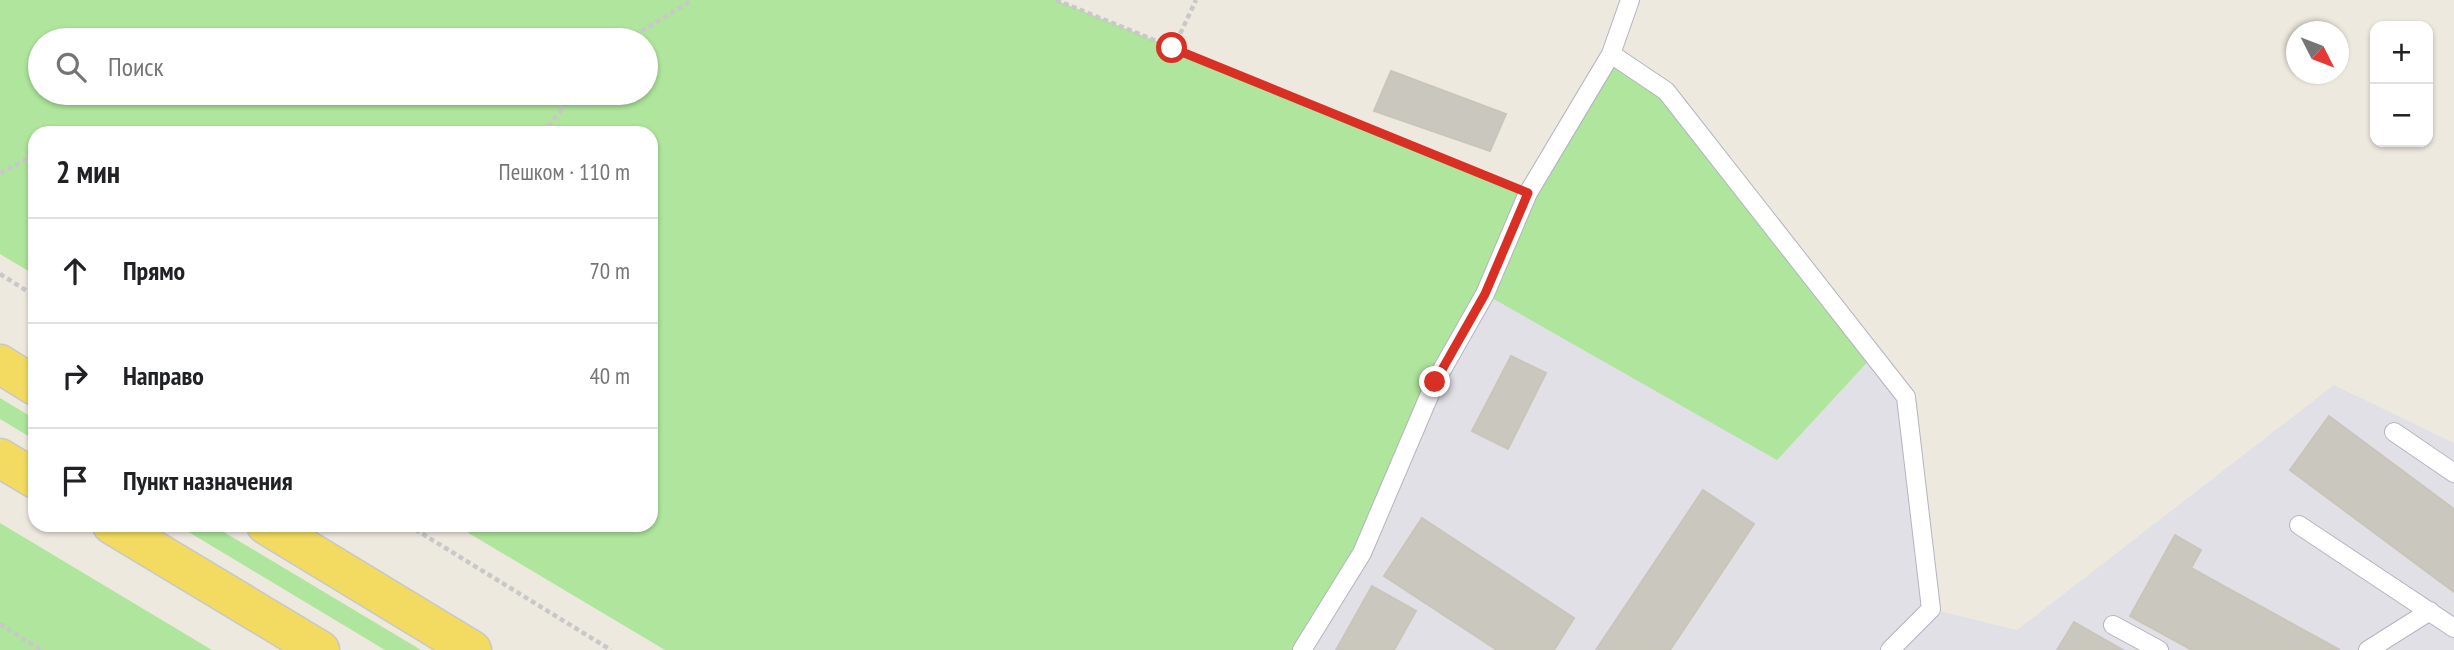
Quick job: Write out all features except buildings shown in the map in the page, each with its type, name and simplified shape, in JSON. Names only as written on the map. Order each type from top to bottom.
[{"type":"main road","points":[[0,364],[28,382]]},
{"type":"main road","points":[[0,458],[28,475]]},
{"type":"main road","points":[[124,532],[320,650]]},
{"type":"main road","points":[[278,532],[472,650]]},
{"type":"lane","points":[[1302,650],[1362,553],[1435,382],[1485,294],[1528,193],[1611,54],[1630,0]]},
{"type":"lane","points":[[1611,54],[1666,91],[1906,397],[1931,609],[1890,650]]},
{"type":"lane","points":[[2394,432],[2454,473]]},
{"type":"lane","points":[[2299,525],[2454,628]]},
{"type":"lane","points":[[2368,650],[2430,611]]},
{"type":"lane","points":[[2113,625],[2159,650]]},
{"type":"path","points":[[646,28],[692,0]]},
{"type":"path","points":[[1056,0],[1528,193]]},
{"type":"path","points":[[1172,48],[1196,0]]},
{"type":"path","points":[[549,126],[565,105]]},
{"type":"path","points":[[0,173],[24,161],[28,155]]},
{"type":"path","points":[[0,274],[28,292]]},
{"type":"path","points":[[419,532],[611,650]]},
{"type":"path","points":[[0,624],[41,650]]},
{"type":"shaded area","points":[[1485,294],[1873,356],[1906,397],[1931,609],[2017,630],[2334,385],[2454,443],[2454,650],[1302,650]]},
{"type":"green space","points":[[0,0],[1056,0],[1528,193],[1611,54],[1666,91],[1873,356],[1777,460],[1485,294],[1362,553],[1302,650],[665,650],[467,532],[658,532],[658,126],[28,126],[28,271],[0,254]]},
{"type":"green space","points":[[0,398],[28,415],[28,436],[0,419]]},
{"type":"green space","points":[[0,523],[212,650],[0,650]]},
{"type":"green space","points":[[189,532],[224,532],[421,650],[385,650]]},
{"type":"route","points":[[1172,48],[1528,193],[1485,294],[1435,382]]}]
